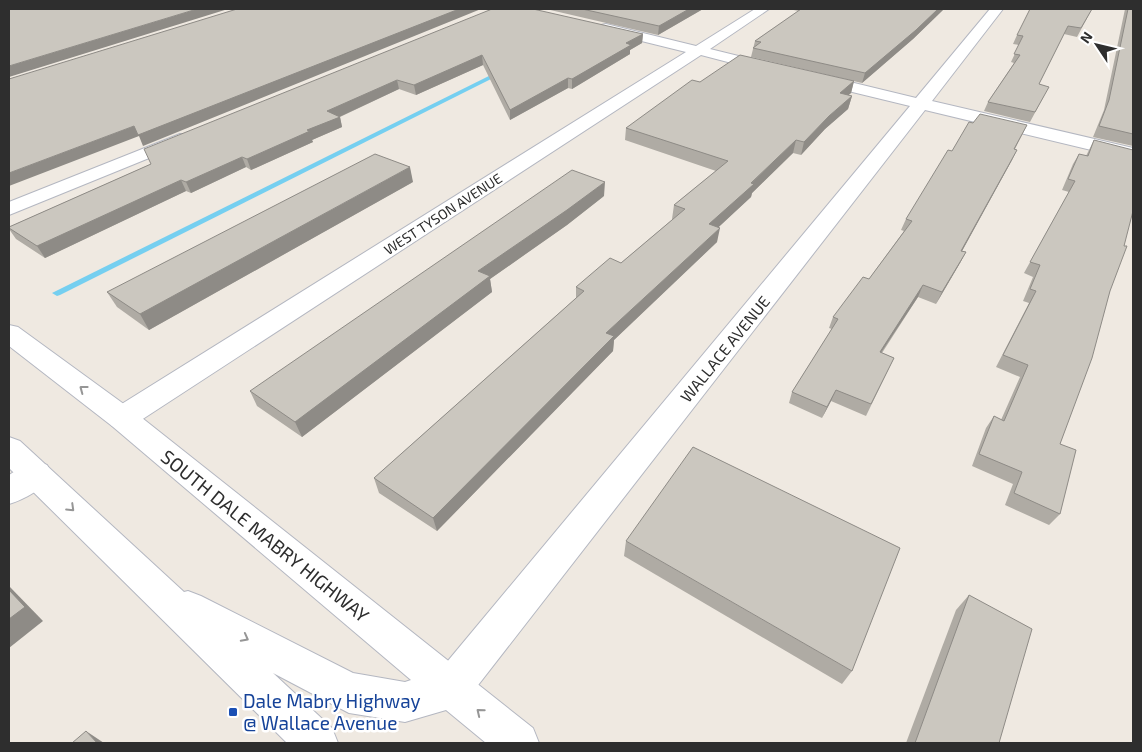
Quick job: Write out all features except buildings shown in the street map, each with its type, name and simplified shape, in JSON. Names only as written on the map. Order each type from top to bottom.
[{"type":"street","name":"WEST TYSON AVENUE","points":[[122,418],[763,9]]},
{"type":"street","name":"WALLACE AVENUE","points":[[452,688],[997,9]]},
{"type":"street","points":[[592,25],[786,71]]},
{"type":"street","points":[[806,76],[1133,154]]},
{"type":"street","points":[[9,209],[192,133]]},
{"type":"street","name":"SOUTH DALE MABRY HIGHWAY","points":[[9,333],[122,418],[518,743]]},
{"type":"street","points":[[9,449],[22,482],[156,590],[317,743]]},
{"type":"street","points":[[156,590],[349,693],[404,702],[452,688]]},
{"type":"waterway","points":[[57,293],[503,71]]},
{"type":"place","name":"Dale Mabry Highway @ Wallace Avenue","points":[[233,712]]}]
